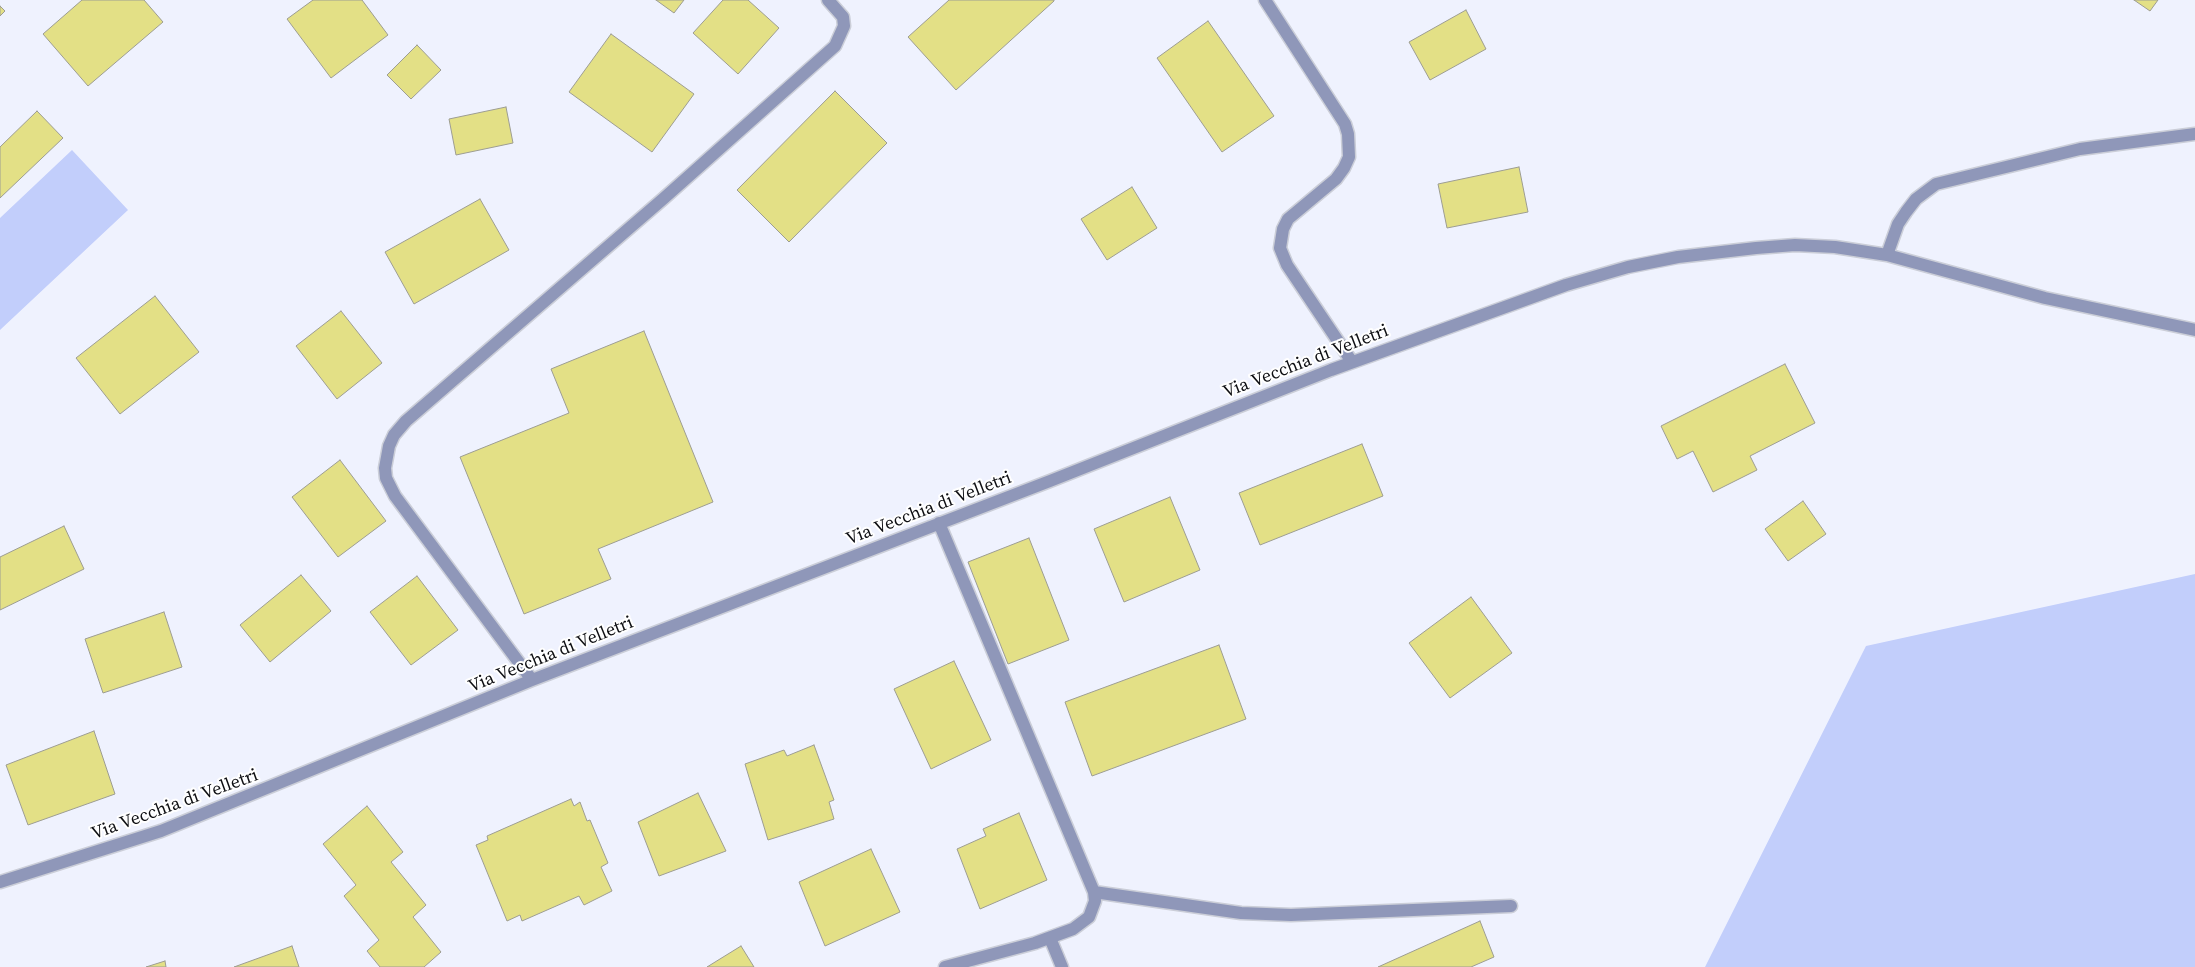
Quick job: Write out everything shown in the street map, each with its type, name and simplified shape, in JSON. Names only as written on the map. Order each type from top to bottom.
[{"type":"street","points":[[532,680],[392,491],[386,478],[385,468],[389,446],[394,434],[406,421],[663,199],[836,46],[844,26],[843,17],[828,0]]},
{"type":"street","points":[[1264,0],[1345,124],[1348,134],[1349,157],[1344,168],[1336,179],[1288,219],[1283,229],[1280,248],[1286,265],[1352,362]]},
{"type":"street","points":[[1887,255],[1898,224],[1906,212],[1916,199],[1936,184],[2080,149],[2195,134]]},
{"type":"street","name":"Via Vecchia di Velletri","points":[[0,882],[162,831],[532,680],[1352,362],[1566,285],[1654,261],[1699,254],[1795,245],[1835,247],[1887,255],[2045,298],[2195,330]]},
{"type":"street","points":[[939,523],[1094,892],[1095,901],[1089,917],[1073,929],[1050,938],[945,967]]},
{"type":"street","points":[[1094,892],[1240,913],[1290,915],[1511,906]]},
{"type":"street","points":[[1050,938],[1062,967]]},
{"type":"shaded area","points":[[72,150],[128,210],[0,330],[0,218]]},
{"type":"shaded area","points":[[2195,574],[2195,967],[1705,967],[1866,646]]},
{"type":"building","points":[[82,0],[144,0],[163,22],[88,86],[43,34]]},
{"type":"building","points":[[313,0],[362,0],[388,35],[331,78],[287,19]]},
{"type":"building","points":[[656,0],[684,0],[674,13]]},
{"type":"building","points":[[723,0],[748,0],[779,28],[738,74],[693,33]]},
{"type":"building","points":[[949,0],[1054,1],[956,90],[908,37]]},
{"type":"building","points":[[2134,0],[2158,0],[2150,11]]},
{"type":"building","points":[[0,6],[5,11],[0,16]]},
{"type":"building","points":[[1466,10],[1486,49],[1430,80],[1409,42]]},
{"type":"building","points":[[1208,21],[1274,116],[1222,152],[1157,58]]},
{"type":"building","points":[[611,34],[694,94],[652,152],[569,92]]},
{"type":"building","points":[[417,45],[441,70],[411,99],[387,75]]},
{"type":"building","points":[[835,91],[887,143],[789,242],[737,190]]},
{"type":"building","points":[[506,107],[513,143],[456,155],[449,119]]},
{"type":"building","points":[[37,111],[63,138],[0,198],[0,147]]},
{"type":"building","points":[[1519,167],[1528,212],[1447,228],[1438,184]]},
{"type":"building","points":[[1132,187],[1157,228],[1107,260],[1081,219]]},
{"type":"building","points":[[480,199],[509,250],[414,304],[385,252]]},
{"type":"building","points":[[155,296],[199,352],[120,414],[76,358]]},
{"type":"building","points":[[341,311],[382,363],[337,399],[296,346]]},
{"type":"building","points":[[644,331],[713,502],[598,549],[611,579],[524,614],[460,457],[569,413],[551,369]]},
{"type":"building","points":[[1785,364],[1815,423],[1750,456],[1757,470],[1713,492],[1693,451],[1677,459],[1661,426]]},
{"type":"building","points":[[1362,444],[1383,496],[1260,545],[1239,493]]},
{"type":"building","points":[[340,460],[386,521],[338,557],[292,497]]},
{"type":"building","points":[[1170,497],[1200,570],[1124,602],[1094,529]]},
{"type":"building","points":[[1803,501],[1826,534],[1788,561],[1765,529]]},
{"type":"building","points":[[64,526],[84,569],[0,610],[0,557]]},
{"type":"building","points":[[1029,538],[1069,640],[1008,664],[968,562]]},
{"type":"building","points":[[301,575],[331,611],[270,662],[240,625]]},
{"type":"building","points":[[417,576],[458,630],[411,665],[370,612]]},
{"type":"building","points":[[1471,597],[1512,653],[1450,698],[1409,643]]},
{"type":"building","points":[[164,612],[182,667],[103,693],[85,639]]},
{"type":"building","points":[[1219,645],[1246,719],[1092,776],[1065,702]]},
{"type":"building","points":[[954,661],[991,740],[931,769],[894,689]]},
{"type":"building","points":[[94,731],[115,794],[28,825],[6,765]]},
{"type":"building","points":[[814,745],[834,800],[829,802],[834,819],[768,840],[745,764],[784,750],[787,756]]},
{"type":"building","points":[[698,793],[726,851],[659,876],[638,822]]},
{"type":"building","points":[[571,799],[574,806],[580,802],[587,821],[590,820],[608,863],[601,867],[612,891],[584,905],[579,896],[522,921],[520,915],[507,921],[476,845],[488,840],[487,836]]},
{"type":"building","points":[[367,806],[403,852],[391,862],[426,905],[413,917],[441,952],[424,967],[380,967],[367,951],[379,940],[344,896],[356,885],[323,844]]},
{"type":"building","points":[[1019,813],[1047,880],[980,909],[957,849],[986,836],[983,829]]},
{"type":"building","points":[[871,849],[900,912],[825,946],[799,882]]},
{"type":"building","points":[[1480,921],[1494,957],[1471,967],[1378,967]]},
{"type":"building","points":[[292,946],[299,967],[234,967]]},
{"type":"building","points":[[741,946],[754,967],[707,967]]},
{"type":"building","points":[[165,961],[166,967],[146,967]]}]
